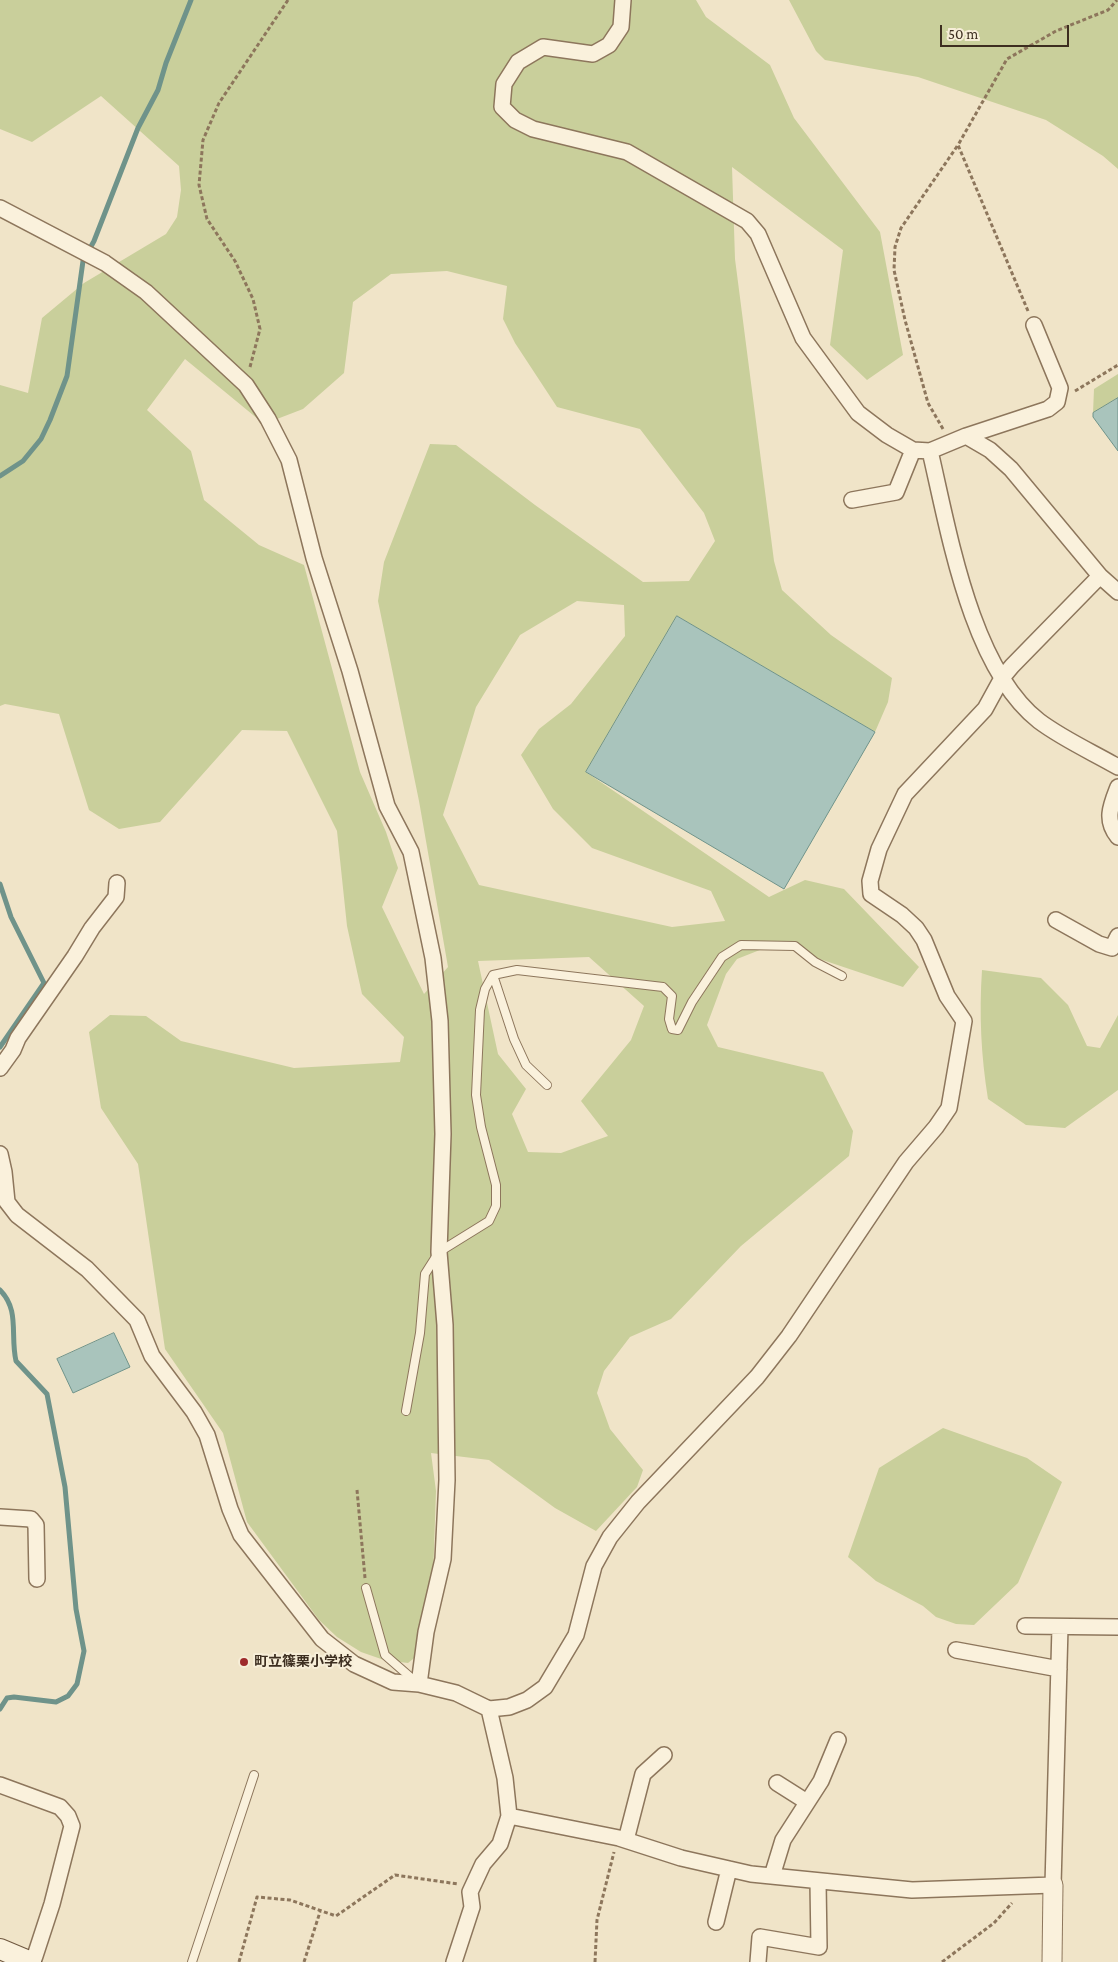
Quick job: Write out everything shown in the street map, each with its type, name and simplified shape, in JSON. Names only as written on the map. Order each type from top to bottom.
[{"type":"main road","points":[[0,1949],[32,1962]]},
{"type":"street","points":[[623,0],[621,27],[609,45],[592,54],[543,47],[518,62],[504,84],[502,107],[515,120],[533,129],[627,152],[746,221],[758,234],[803,338],[858,413],[887,435],[913,450],[930,451],[966,436],[1048,409],[1057,402],[1060,388],[1034,325]]},
{"type":"street","points":[[0,208],[105,264],[146,292],[246,385],[268,419],[289,460],[314,558],[350,671],[387,806],[411,852],[433,958],[440,1022],[443,1134],[439,1252],[445,1325],[447,1480],[443,1559],[426,1632],[419,1684]]},
{"type":"street","points":[[966,436],[990,450],[1011,469],[1100,576],[1118,592]]},
{"type":"street","points":[[852,500],[896,492],[913,450]]},
{"type":"street","points":[[930,451],[956,566],[987,654],[1002,678],[1040,721],[1118,767]]},
{"type":"street","points":[[0,1154],[7,1202],[17,1215],[87,1269],[137,1320],[152,1356],[194,1412],[207,1435],[230,1509],[241,1535],[322,1639],[354,1664],[393,1682],[419,1684],[456,1693],[489,1709],[509,1706],[527,1700],[545,1687],[576,1635],[594,1566],[610,1537],[638,1502],[757,1377],[789,1336],[906,1162],[936,1127],[948,1108],[964,1021],[947,996],[924,940],[902,915],[871,894],[870,881],[879,849],[905,794],[985,709],[1002,678],[1100,576]]},
{"type":"street","points":[[1118,787],[1109,809],[1109,818],[1118,837]]},
{"type":"street","points":[[0,1068],[13,1050],[18,1038],[76,956],[92,928],[116,897],[117,883]]},
{"type":"street","points":[[1056,920],[1100,944],[1112,948],[1118,936]]},
{"type":"street","points":[[0,1517],[31,1519],[36,1525],[37,1579]]},
{"type":"street","points":[[1025,1626],[1118,1627]]},
{"type":"street","points":[[1052,1962],[1060,1627]]},
{"type":"street","points":[[956,1650],[1059,1669]]},
{"type":"street","points":[[454,1962],[472,1907],[470,1892],[483,1864],[500,1844],[509,1816],[505,1778],[489,1709]]},
{"type":"street","points":[[772,1876],[783,1840],[821,1782],[838,1740]]},
{"type":"street","points":[[622,1839],[642,1774],[664,1755]]},
{"type":"street","points":[[777,1783],[808,1802]]},
{"type":"street","points":[[0,1785],[60,1807],[68,1816],[72,1826],[52,1904],[32,1962]]},
{"type":"street","points":[[509,1816],[622,1839],[681,1858],[728,1869],[818,1882],[912,1890],[1053,1885]]},
{"type":"street","points":[[716,1922],[728,1869]]},
{"type":"street","points":[[758,1962],[760,1937],[819,1947],[818,1882]]},
{"type":"lane","points":[[406,1411],[420,1333],[425,1274],[439,1252],[489,1221],[496,1206],[496,1185],[481,1127],[476,1094],[480,1010],[485,989],[493,975],[517,970],[664,987],[672,996],[669,1019],[672,1029],[678,1030],[692,1002],[722,957],[741,945],[795,946],[815,962],[842,976]]},
{"type":"lane","points":[[493,975],[514,1039],[526,1065],[547,1085]]},
{"type":"lane","points":[[366,1588],[385,1655],[419,1684]]},
{"type":"lane","points":[[192,1962],[254,1775]]},
{"type":"path","points":[[246,385],[260,329],[253,299],[235,261],[207,219],[199,185],[203,140],[219,103],[288,0]]},
{"type":"path","points":[[950,442],[928,403],[905,320],[894,270],[895,246],[901,228],[958,145],[1007,59],[1056,31],[1108,10],[1117,0]]},
{"type":"path","points":[[958,145],[998,246],[1034,325]]},
{"type":"path","points":[[1057,402],[1118,365]]},
{"type":"path","points":[[357,1490],[366,1588]]},
{"type":"path","points":[[595,1962],[597,1920],[602,1892],[622,1839]]},
{"type":"path","points":[[239,1962],[257,1897],[290,1900],[336,1916],[395,1875],[473,1886]]},
{"type":"path","points":[[942,1962],[994,1923],[1027,1887]]},
{"type":"path","points":[[304,1962],[320,1912]]},
{"type":"green space","points":[[0,0],[696,0],[706,17],[770,65],[794,118],[880,232],[903,355],[867,380],[830,345],[843,250],[732,167],[735,259],[774,561],[782,590],[831,635],[892,678],[888,702],[875,732],[677,616],[586,772],[769,897],[805,880],[844,889],[919,967],[903,987],[775,944],[737,959],[726,974],[707,1025],[718,1047],[823,1072],[853,1131],[849,1156],[741,1246],[671,1319],[630,1337],[604,1371],[597,1393],[610,1429],[643,1470],[637,1487],[596,1531],[555,1508],[489,1460],[431,1453],[436,1491],[433,1578],[418,1655],[408,1663],[384,1660],[361,1652],[337,1637],[319,1620],[247,1522],[223,1433],[165,1349],[138,1164],[101,1108],[89,1032],[110,1015],[146,1016],[181,1041],[294,1068],[400,1062],[404,1037],[362,994],[347,926],[337,831],[287,731],[242,730],[160,822],[119,829],[89,810],[59,714],[5,704],[0,706],[0,385],[28,393],[42,318],[84,283],[166,234],[177,217],[181,190],[179,166],[101,96],[32,142],[0,129]],"holes":[[[447,271],[507,286],[503,319],[515,343],[557,407],[640,429],[704,513],[715,541],[689,581],[643,582],[535,505],[456,445],[430,444],[384,562],[378,601],[419,801],[448,967],[424,994],[382,907],[398,868],[386,832],[360,772],[304,565],[259,545],[204,500],[191,451],[147,410],[185,359],[264,424],[303,409],[344,373],[353,302],[391,274]],[[577,601],[624,605],[625,636],[571,704],[539,729],[521,755],[553,809],[592,848],[711,891],[725,921],[672,927],[479,885],[443,815],[476,707],[520,635]],[[589,957],[644,1006],[631,1040],[581,1101],[608,1136],[561,1153],[528,1152],[512,1114],[526,1089],[498,1054],[478,961]]]},
{"type":"green space","points":[[789,0],[1118,0],[1118,169],[1103,156],[1046,120],[918,77],[825,60],[816,51]]},
{"type":"green space","points":[[1118,374],[1118,398],[1093,413],[1094,389]]},
{"type":"green space","points":[[982,970],[1041,978],[1068,1005],[1087,1046],[1100,1048],[1118,1015],[1118,1090],[1065,1128],[1026,1125],[988,1099],[981,1035]]},
{"type":"green space","points":[[943,1428],[1027,1458],[1062,1482],[1018,1583],[974,1625],[956,1624],[936,1617],[923,1606],[876,1581],[848,1557],[879,1468]]},
{"type":"water","points":[[1118,398],[1118,451],[1093,417],[1093,413]]},
{"type":"water","points":[[677,616],[875,732],[784,889],[586,772]]},
{"type":"water","points":[[114,1333],[130,1367],[73,1393],[57,1359]]},
{"type":"waterway","points":[[0,476],[23,461],[41,439],[50,420],[67,376],[83,261],[94,241],[138,128],[158,90],[166,63],[191,0]]},
{"type":"waterway","points":[[0,884],[11,917],[44,983],[0,1047]]},
{"type":"waterway","points":[[0,1290],[6,1298],[12,1314],[16,1361],[47,1394],[65,1487],[76,1609],[84,1651],[77,1684],[68,1696],[56,1702],[14,1697],[7,1698],[0,1709]]},
{"type":"place","name":"町立篠栗小学校","points":[[244,1662]]}]
